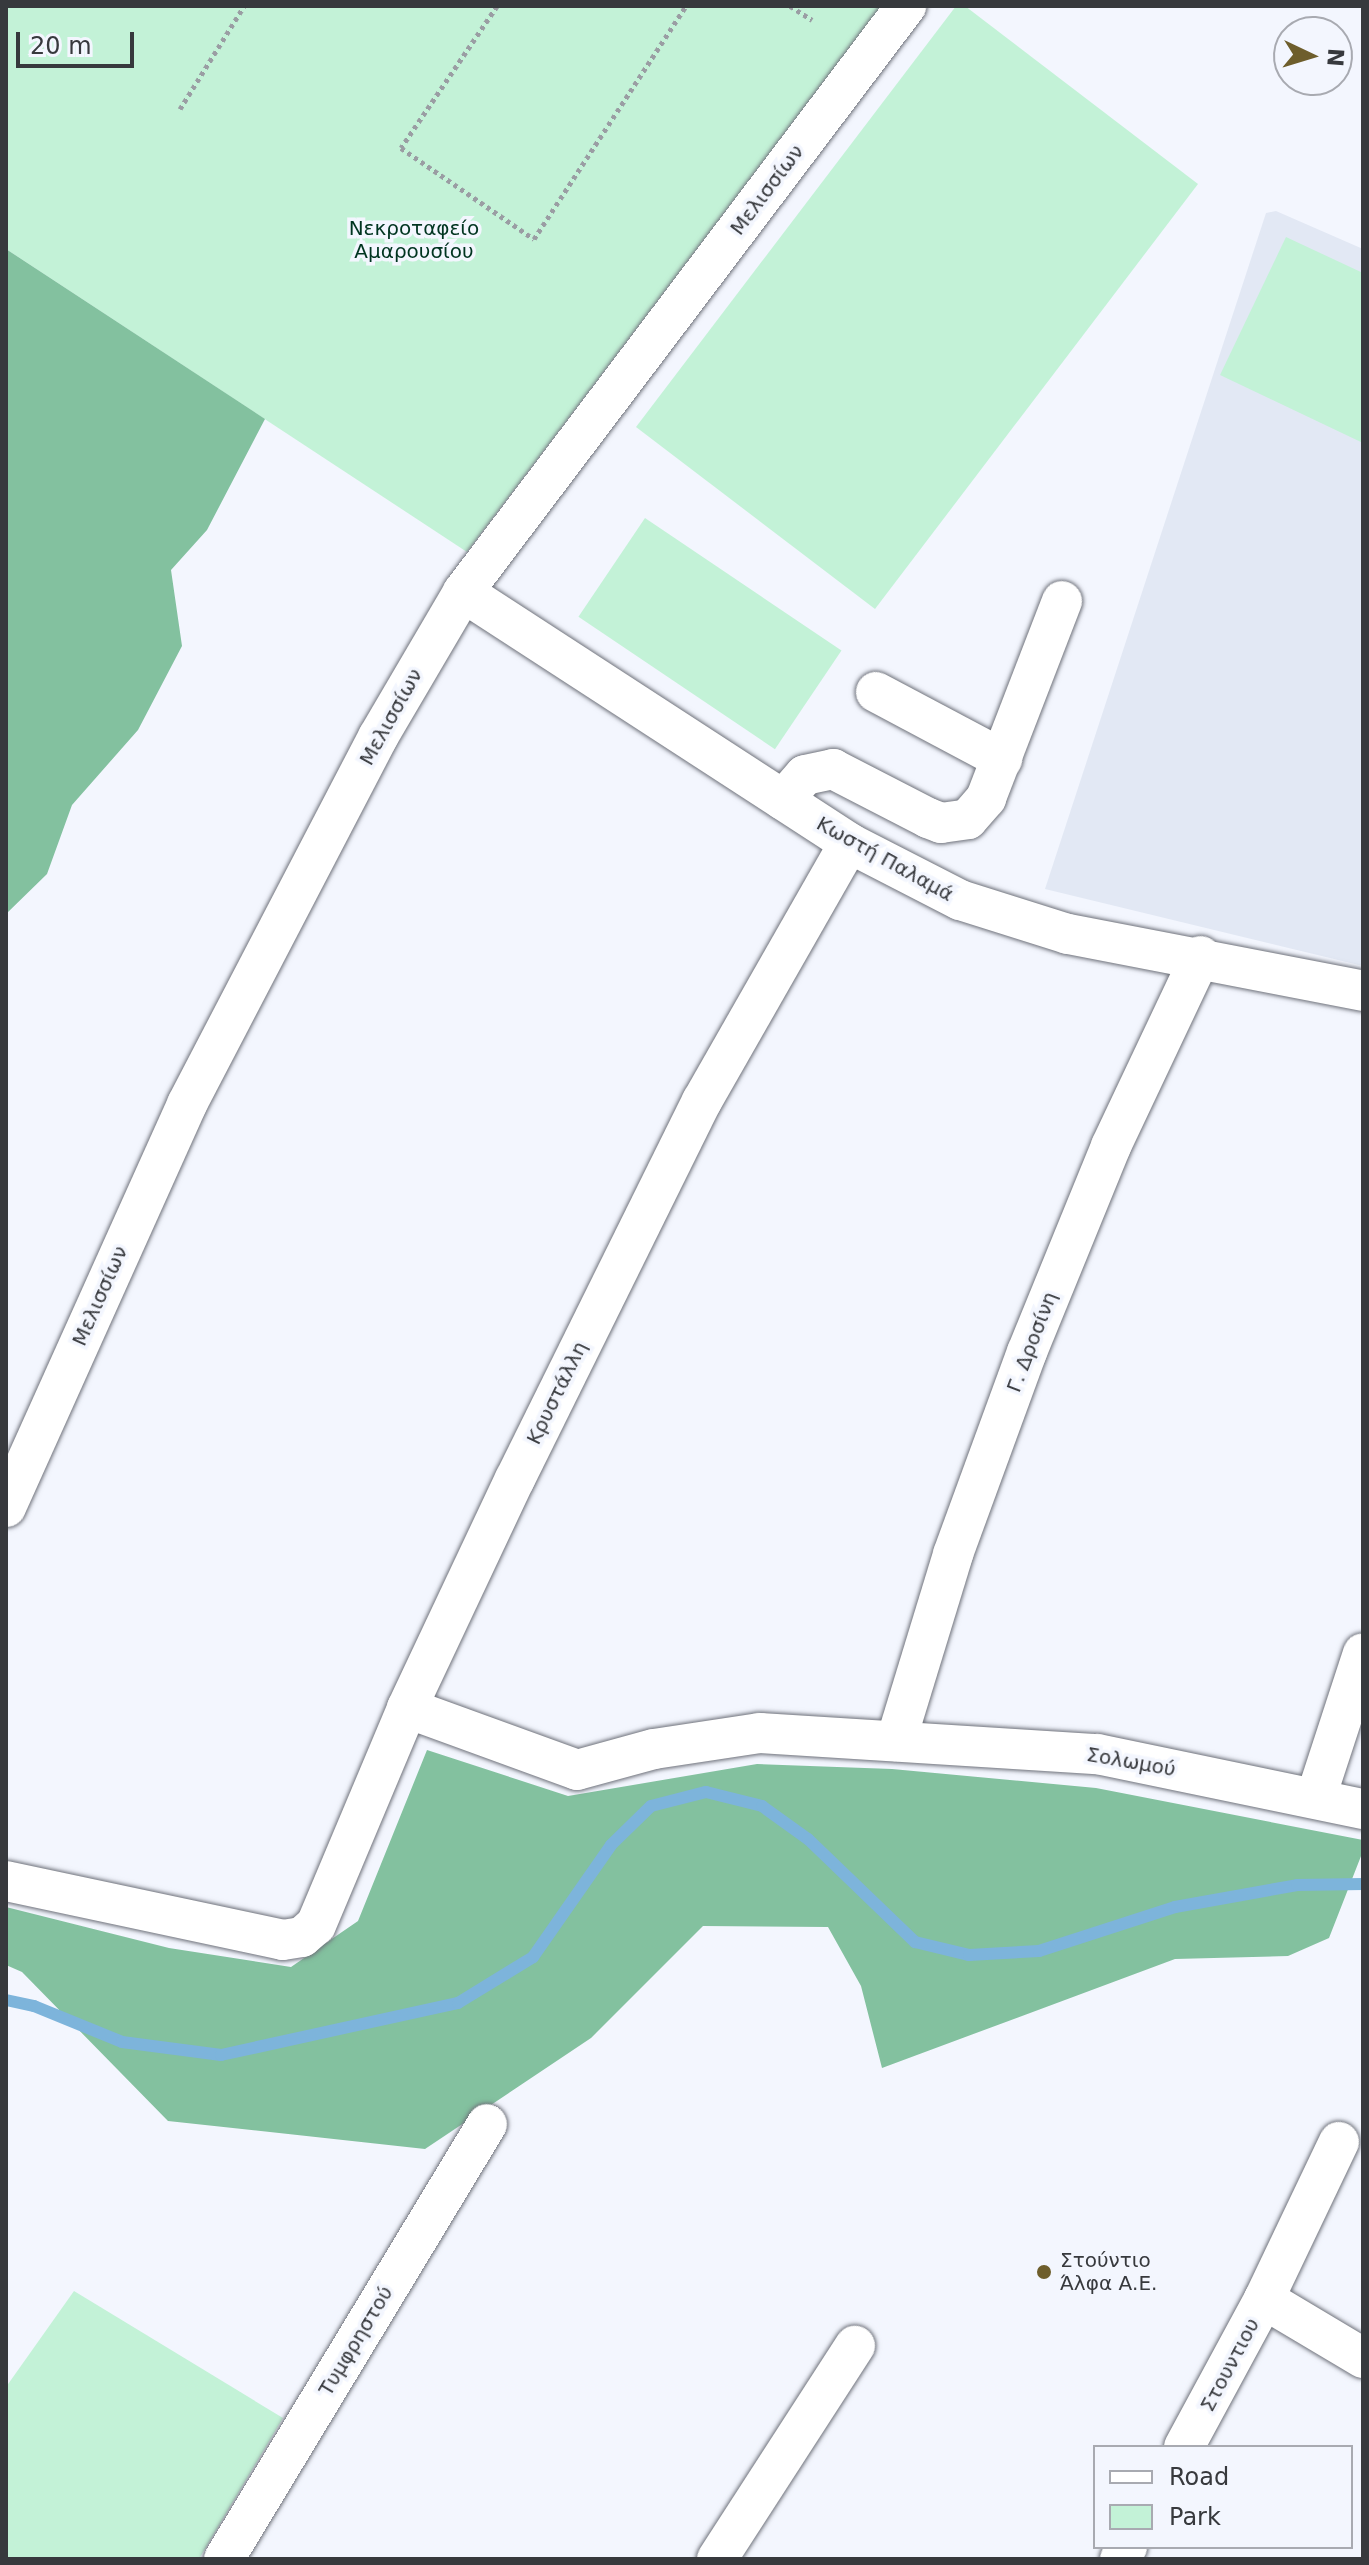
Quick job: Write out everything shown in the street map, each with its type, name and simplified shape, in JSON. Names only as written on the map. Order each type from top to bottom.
[{"type":"street","name":"Μελισσίων","points":[[6,1507],[187,1104],[378,737],[463,592],[906,6]]},
{"type":"street","name":"Κωστή Παλαμά","points":[[463,592],[849,843],[960,900],[1068,934],[1201,956],[1363,991]]},
{"type":"street","points":[[783,800],[805,775],[833,769],[928,818],[955,823],[979,810],[1002,759],[1062,601]]},
{"type":"street","points":[[876,692],[1002,759]]},
{"type":"street","name":"Κρυστάλλη","points":[[6,1881],[283,1940],[302,1937],[326,1909],[407,1708],[702,1101],[849,843]]},
{"type":"street","name":"Γ. Δροσίνη","points":[[896,1741],[953,1554],[1027,1352],[1111,1146],[1201,956]]},
{"type":"street","points":[[1316,1797],[1363,1653]]},
{"type":"street","name":"Σολωμού","points":[[407,1708],[577,1770],[654,1749],[760,1733],[1097,1754],[1363,1809]]},
{"type":"street","name":"Τυμφρηστού","points":[[224,2559],[487,2124]]},
{"type":"street","points":[[1264,2299],[1339,2142]]},
{"type":"street","name":"Στουντιου","points":[[1185,2445],[1264,2299],[1363,2358]]},
{"type":"street","points":[[717,2559],[855,2346]]},
{"type":"path","points":[[180,109],[244,6]]},
{"type":"path","points":[[497,6],[401,148],[534,239],[686,6]]},
{"type":"path","points":[[790,6],[812,20]]},
{"type":"shaded area","points":[[1276,211],[1363,249],[1363,966],[1045,889],[1266,213]]},
{"type":"green space","name":"Νεκροταφείο Αμαρουσίου","points":[[6,6],[881,6],[467,552],[6,249]]},
{"type":"green space","points":[[956,6],[965,6],[1198,184],[875,609],[636,427]]},
{"type":"green space","points":[[1286,237],[1363,273],[1363,443],[1220,375]]},
{"type":"green space","points":[[6,249],[265,419],[207,530],[171,570],[182,646],[138,730],[72,805],[47,874],[6,914]]},
{"type":"green space","points":[[645,518],[841,651],[775,749],[578,617]]},
{"type":"green space","points":[[427,1750],[568,1796],[757,1764],[892,1769],[1096,1788],[1363,1840],[1363,1851],[1329,1938],[1288,1956],[1175,1959],[882,2068],[861,1986],[828,1927],[703,1926],[591,2038],[425,2149],[168,2121],[22,1972],[6,1965],[6,1907],[169,1948],[291,1967],[358,1921]]},
{"type":"green space","points":[[74,2291],[283,2418],[199,2559],[6,2559],[6,2387]]},
{"type":"waterway","points":[[6,2000],[34,2006],[122,2042],[221,2055],[458,2003],[533,1957],[611,1845],[651,1806],[706,1792],[762,1806],[808,1839],[915,1942],[969,1955],[1039,1951],[1175,1907],[1297,1885],[1363,1884]]},
{"type":"place","name":"Στούντιο Άλφα Α.Ε.","points":[[1044,2272]]}]
